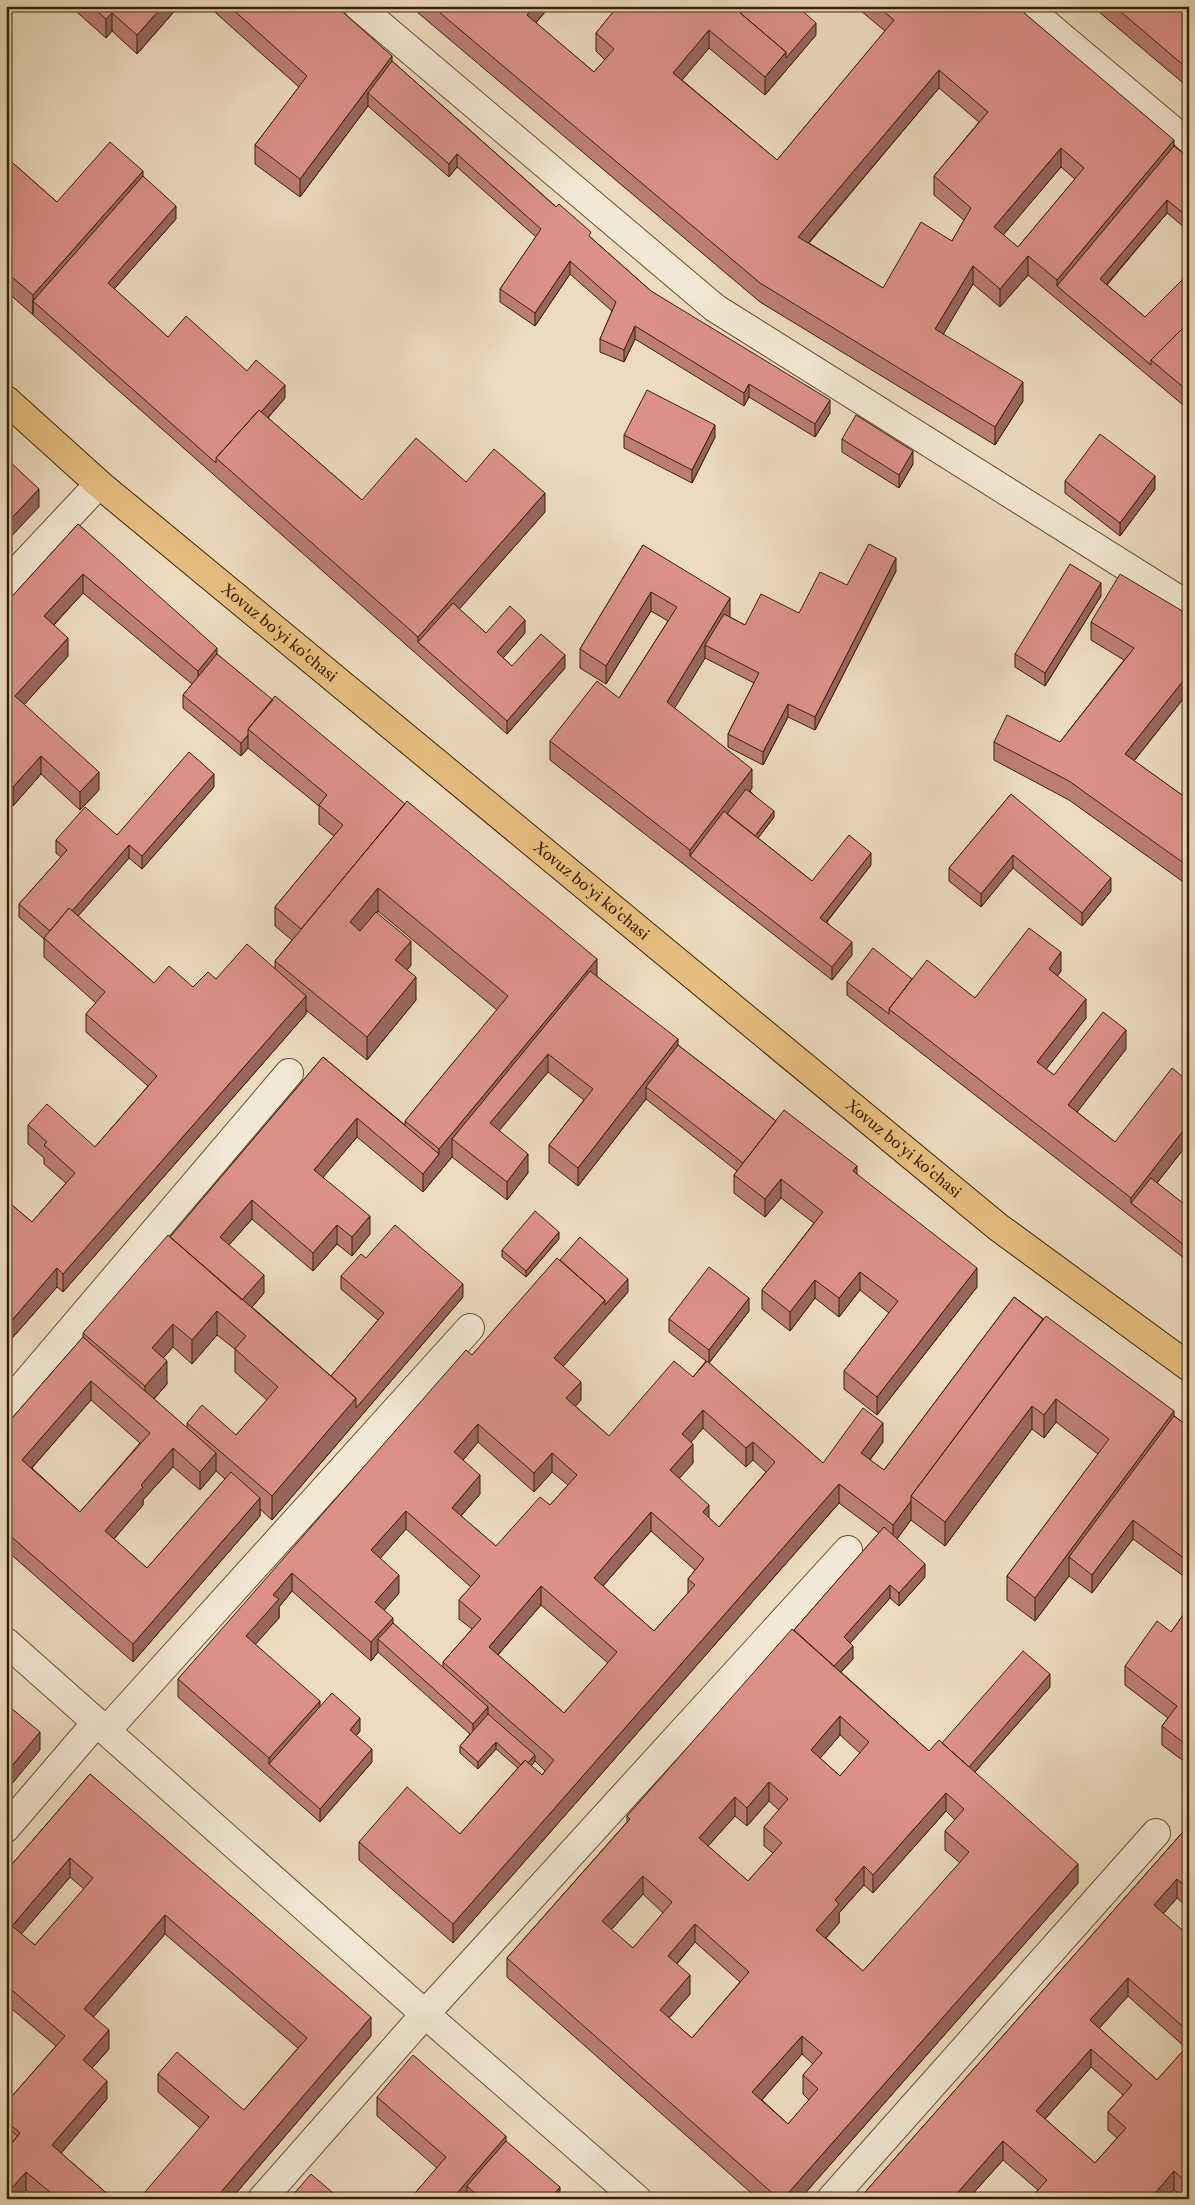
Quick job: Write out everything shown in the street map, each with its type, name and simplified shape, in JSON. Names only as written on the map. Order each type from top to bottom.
[{"type":"main road","name":"Xovuz bo‘yi ko'chasi","points":[[6,400],[99,484],[990,1221],[1189,1367]]},
{"type":"street","points":[[358,6],[715,308],[1189,606]]},
{"type":"street","points":[[1025,6],[1189,144]]},
{"type":"street","points":[[6,583],[99,484]]},
{"type":"street","points":[[6,1406],[289,1073]]},
{"type":"street","points":[[6,1828],[470,1328]]},
{"type":"street","points":[[262,2199],[425,2014],[848,1550]]},
{"type":"street","points":[[6,1642],[636,2199]]},
{"type":"street","points":[[831,2199],[1156,1833]]},
{"type":"building","points":[[91,6],[163,6],[137,35],[112,13],[106,19]]},
{"type":"building","points":[[229,6],[336,6],[392,56],[300,179],[255,145],[307,76]]},
{"type":"building","points":[[432,6],[534,6],[527,15],[594,72],[614,49],[596,33],[618,6],[732,6],[786,52],[765,77],[709,30],[673,73],[777,160],[894,20],[877,6],[1016,6],[1174,140],[1057,280],[1028,256],[1000,289],[973,266],[935,329],[1023,382],[995,427],[760,283]],"holes":[[[939,70],[988,112],[934,176],[971,208],[952,241],[921,222],[883,288],[798,237]],[[1061,148],[1084,168],[1018,247],[994,227]]]},
{"type":"building","points":[[732,6],[797,6],[816,23],[786,58],[786,52]]},
{"type":"building","points":[[1114,6],[1189,6],[1189,70]]},
{"type":"building","points":[[392,61],[556,207],[559,204],[591,232],[589,236],[651,291],[830,400],[815,424],[749,384],[744,393],[635,326],[624,350],[600,339],[616,302],[570,261],[535,313],[500,289],[541,229],[457,154],[449,164],[368,93]]},
{"type":"building","points":[[110,142],[143,171],[33,295],[6,272],[6,157],[57,202]]},
{"type":"building","points":[[1174,146],[1189,158],[1189,218],[1167,200],[1100,279],[1145,317],[1189,273],[1189,322],[1151,360],[1151,365],[1057,286]]},
{"type":"building","points":[[143,176],[176,206],[108,283],[168,337],[186,316],[247,371],[256,360],[285,385],[261,412],[259,410],[216,458],[216,463],[33,301]]},
{"type":"building","points":[[1189,322],[1189,392],[1151,360]]},
{"type":"building","points":[[647,390],[715,425],[692,470],[624,435]]},
{"type":"building","points":[[259,410],[362,500],[416,438],[466,482],[494,449],[545,493],[418,637],[216,458]]},
{"type":"building","points":[[856,415],[913,451],[899,475],[842,439]]},
{"type":"building","points":[[1100,434],[1155,476],[1120,523],[1065,481]]},
{"type":"building","points":[[6,458],[39,489],[6,524]]},
{"type":"building","points":[[78,524],[217,648],[198,671],[83,574],[44,616],[68,638],[15,696],[99,772],[80,792],[41,756],[13,787],[6,781],[6,603]]},
{"type":"building","points":[[869,544],[896,558],[815,717],[788,704],[763,752],[728,734],[759,673],[705,645],[724,614],[745,625],[761,594],[799,613],[820,572],[847,585]]},
{"type":"building","points":[[643,545],[730,598],[667,702],[752,769],[690,850],[550,741],[597,681],[619,698],[677,607],[651,592],[606,666],[580,649]]},
{"type":"building","points":[[1070,564],[1101,583],[1045,673],[1015,654]]},
{"type":"building","points":[[1120,574],[1189,615],[1189,677],[1187,676],[1125,754],[1189,800],[1189,867],[1069,781],[994,742],[1007,715],[1060,742],[1134,648],[1091,622]]},
{"type":"building","points":[[453,603],[486,633],[510,606],[525,620],[497,652],[512,666],[541,634],[565,655],[507,721],[418,642]]},
{"type":"building","points":[[217,654],[273,700],[248,729],[248,735],[241,743],[183,695]]},
{"type":"building","points":[[275,696],[405,804],[301,929],[275,907],[343,825],[319,805],[327,795],[248,729]]},
{"type":"building","points":[[189,752],[214,774],[142,856],[129,845],[72,911],[69,908],[50,931],[19,904],[67,850],[56,840],[85,807],[117,835]]},
{"type":"building","points":[[746,789],[774,811],[755,836],[727,814]]},
{"type":"building","points":[[1011,794],[1111,878],[1082,913],[1013,855],[981,894],[949,868]]},
{"type":"building","points":[[407,801],[597,959],[439,1149],[405,1121],[508,996],[378,888],[350,922],[360,931],[376,912],[411,941],[395,960],[416,977],[367,1037],[275,961]]},
{"type":"building","points":[[724,811],[812,881],[849,835],[871,853],[820,918],[852,942],[832,967],[690,856]]},
{"type":"building","points":[[69,908],[154,983],[169,966],[193,987],[208,972],[216,979],[247,944],[306,996],[63,1274],[57,1268],[7,1326],[6,1200],[32,1222],[75,1173],[44,1145],[47,1142],[28,1125],[47,1104],[95,1147],[157,1076],[86,1014],[105,992],[44,938]]},
{"type":"building","points":[[1029,928],[1061,952],[1049,969],[1086,999],[1037,1062],[1054,1075],[1103,1012],[1126,1030],[1068,1105],[1115,1142],[1172,1068],[1189,1082],[1189,1123],[1131,1198],[889,1009],[927,960],[975,998]]},
{"type":"building","points":[[873,948],[912,979],[889,1009],[889,1014],[847,982]]},
{"type":"building","points":[[590,971],[678,1039],[578,1168],[549,1145],[593,1089],[548,1054],[490,1123],[528,1154],[507,1182],[452,1139]]},
{"type":"building","points":[[678,1045],[776,1121],[743,1163],[646,1087]]},
{"type":"building","points":[[323,1057],[439,1154],[423,1174],[357,1118],[314,1170],[370,1216],[352,1237],[337,1225],[313,1253],[252,1200],[220,1237],[264,1275],[242,1300],[170,1237]]},
{"type":"building","points":[[784,1110],[857,1166],[853,1171],[977,1268],[877,1397],[844,1371],[898,1301],[860,1272],[839,1298],[815,1280],[790,1312],[762,1290],[823,1212],[781,1179],[765,1199],[734,1175]]},
{"type":"building","points":[[1151,1178],[1189,1208],[1189,1249],[1131,1203]]},
{"type":"building","points":[[535,1211],[559,1232],[526,1271],[502,1250]]},
{"type":"building","points":[[395,1225],[463,1284],[356,1408],[356,1398],[331,1376],[384,1313],[341,1276],[361,1254],[366,1258]]},
{"type":"building","points":[[168,1235],[356,1398],[272,1496],[187,1423],[202,1405],[236,1435],[278,1387],[235,1349],[246,1336],[217,1311],[192,1340],[173,1324],[152,1348],[167,1361],[145,1386],[83,1333]]},
{"type":"building","points":[[580,1237],[628,1279],[605,1305],[605,1300],[560,1260]]},
{"type":"building","points":[[557,1258],[605,1300],[554,1358],[581,1382],[566,1398],[609,1436],[674,1361],[693,1377],[707,1361],[823,1463],[863,1408],[883,1423],[861,1453],[884,1470],[1014,1297],[1043,1319],[911,1496],[911,1501],[893,1525],[839,1484],[453,1924],[359,1842],[407,1787],[460,1834],[525,1760],[542,1775],[554,1760],[443,1662],[481,1619],[459,1600],[480,1576],[406,1511],[371,1550],[399,1575],[375,1602],[393,1618],[371,1642],[292,1573],[273,1595],[279,1599],[246,1636],[320,1701],[269,1758],[178,1679],[466,1350],[472,1355]],"holes":[[[703,1410],[746,1448],[753,1442],[775,1462],[719,1527],[703,1512],[709,1505],[670,1470],[693,1444],[682,1434]],[[478,1424],[534,1473],[552,1453],[577,1475],[550,1505],[540,1497],[496,1546],[452,1508],[480,1475],[454,1452]],[[651,1512],[704,1559],[688,1579],[695,1585],[654,1631],[594,1578]],[[541,1586],[617,1652],[564,1713],[489,1647]]]},
{"type":"building","points":[[709,1267],[749,1298],[709,1350],[669,1319]]},
{"type":"building","points":[[1046,1316],[1174,1411],[1035,1598],[1007,1576],[1109,1439],[1056,1399],[1044,1415],[1032,1406],[945,1522],[911,1496]]},
{"type":"building","points":[[83,1337],[216,1453],[200,1472],[173,1448],[141,1485],[143,1487],[105,1531],[147,1568],[231,1472],[260,1498],[133,1644],[6,1532],[6,1425]],"holes":[[[91,1381],[150,1433],[80,1512],[22,1460]]]},
{"type":"building","points":[[1174,1416],[1189,1427],[1189,1562],[1133,1520],[1092,1575],[1069,1557]]},
{"type":"building","points":[[884,1527],[925,1564],[899,1593],[890,1585],[844,1637],[853,1646],[834,1666],[794,1630]]},
{"type":"building","points":[[1189,1607],[1189,1747],[1162,1726],[1177,1706],[1125,1666],[1157,1621],[1171,1632]]},
{"type":"building","points":[[393,1623],[488,1707],[473,1724],[378,1639]]},
{"type":"building","points":[[792,1629],[929,1751],[939,1740],[1078,1864],[783,2199],[779,2199],[507,1958],[630,1819],[627,1816]],"holes":[[[840,1716],[869,1742],[840,1776],[811,1750]],[[769,1782],[788,1799],[764,1827],[782,1843],[748,1881],[699,1838],[735,1797],[747,1808]],[[946,1793],[964,1809],[945,1831],[969,1852],[863,1971],[816,1930],[839,1904],[835,1900],[864,1866],[873,1875]],[[643,1876],[672,1902],[633,1948],[602,1921]],[[695,1924],[749,1972],[692,2038],[660,2010],[690,1975],[668,1956]],[[802,2036],[822,2053],[803,2075],[818,2089],[788,2124],[752,2092]]]},
{"type":"building","points":[[1023,1651],[1050,1674],[969,1767],[942,1743]]},
{"type":"building","points":[[332,1693],[360,1718],[350,1730],[372,1749],[320,1809],[269,1764]]},
{"type":"building","points":[[6,1704],[40,1732],[6,1773]]},
{"type":"building","points":[[488,1714],[535,1755],[528,1763],[525,1760],[521,1765],[496,1742],[478,1762],[460,1746]]},
{"type":"building","points":[[90,1774],[371,2017],[215,2199],[139,2199],[209,2117],[158,2074],[177,2052],[244,2110],[307,2038],[165,1915],[84,2009],[109,2030],[83,2060],[107,2081],[52,2145],[113,2199],[58,2199],[26,2172],[6,2195],[6,2150],[20,2133],[6,2121],[6,2103],[65,2036],[6,1985],[6,1871]],"holes":[[[70,1858],[93,1878],[35,1945],[12,1926]]]},
{"type":"building","points":[[1189,1825],[1189,1890],[1177,1879],[1154,1905],[1189,1936],[1189,2032],[1128,1978],[1090,2020],[1157,2080],[1189,2044],[1189,2185],[1174,2171],[1150,2199],[1030,2199],[1047,2180],[1003,2141],[952,2199],[859,2199]],"holes":[[[1091,2049],[1132,2085],[1108,2112],[1126,2128],[1095,2163],[1036,2111]]]},
{"type":"building","points":[[413,2055],[506,2136],[452,2199],[410,2199],[446,2157],[377,2097]]},
{"type":"building","points":[[6,2127],[18,2136],[6,2150]]},
{"type":"building","points":[[506,2141],[560,2187],[550,2199],[481,2199],[467,2186]]},
{"type":"building","points":[[311,2174],[340,2199],[293,2199],[291,2197]]}]
